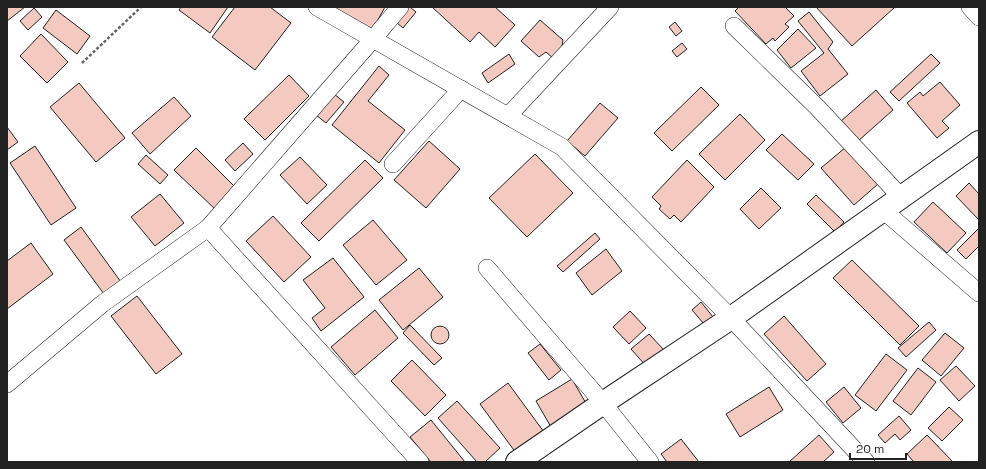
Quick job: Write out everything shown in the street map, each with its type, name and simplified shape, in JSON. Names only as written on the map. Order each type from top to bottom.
[{"type":"street","points":[[317,7],[562,147],[731,318],[866,462]]},
{"type":"street","points":[[7,384],[102,304],[208,228],[400,7]]},
{"type":"street","points":[[508,116],[610,7]]},
{"type":"street","points":[[970,7],[979,17]]},
{"type":"street","points":[[734,26],[817,106],[901,197]]},
{"type":"street","points":[[393,164],[461,90]]},
{"type":"street","points":[[517,462],[731,318],[979,142]]},
{"type":"street","points":[[883,210],[979,293]]},
{"type":"street","points":[[208,228],[420,462]]},
{"type":"street","points":[[487,268],[603,403],[650,462]]},
{"type":"path","points":[[82,63],[141,7]]},
{"type":"building","points":[[7,7],[25,7],[7,21]]},
{"type":"building","points":[[181,7],[228,7],[210,33],[179,10]]},
{"type":"building","points":[[235,7],[270,7],[291,23],[255,70],[212,37]]},
{"type":"building","points":[[319,7],[385,7],[369,36]]},
{"type":"building","points":[[408,7],[416,12],[403,28],[396,22]]},
{"type":"building","points":[[432,7],[495,7],[515,25],[495,47],[479,32],[470,42]]},
{"type":"building","points":[[739,7],[785,7],[794,16],[785,24],[789,27],[775,41],[773,38],[766,44],[735,11]]},
{"type":"building","points":[[816,7],[895,7],[852,46]]},
{"type":"building","points":[[34,8],[42,17],[28,30],[20,21]]},
{"type":"building","points":[[56,10],[90,36],[77,54],[43,28]]},
{"type":"building","points":[[809,12],[833,42],[828,49],[848,74],[820,96],[801,71],[824,53],[798,21]]},
{"type":"building","points":[[540,20],[563,40],[561,51],[554,59],[546,52],[539,57],[521,41]]},
{"type":"building","points":[[675,22],[682,31],[676,36],[669,27]]},
{"type":"building","points":[[798,29],[816,48],[791,68],[777,50]]},
{"type":"building","points":[[41,34],[68,62],[47,83],[20,56]]},
{"type":"building","points":[[682,43],[687,49],[677,57],[672,51]]},
{"type":"building","points":[[509,54],[515,64],[488,83],[482,73]]},
{"type":"building","points":[[931,54],[940,63],[899,101],[890,92]]},
{"type":"building","points":[[379,66],[389,75],[368,101],[405,130],[379,163],[332,125]]},
{"type":"building","points":[[289,75],[309,96],[265,140],[244,119]]},
{"type":"building","points":[[940,82],[960,105],[942,121],[949,128],[937,138],[907,103],[920,92],[923,96]]},
{"type":"building","points":[[79,83],[125,138],[96,162],[50,107]]},
{"type":"building","points":[[701,87],[719,105],[672,151],[654,133]]},
{"type":"building","points":[[876,90],[893,110],[857,142],[840,122]]},
{"type":"building","points":[[334,94],[344,102],[326,123],[316,115]]},
{"type":"building","points":[[174,97],[191,116],[150,154],[132,133]]},
{"type":"building","points":[[600,103],[618,118],[585,156],[567,141]]},
{"type":"building","points":[[740,114],[765,140],[725,180],[699,154]]},
{"type":"building","points":[[7,127],[18,142],[7,150]]},
{"type":"building","points":[[782,134],[814,164],[798,180],[766,150]]},
{"type":"building","points":[[429,141],[460,169],[426,208],[394,180]]},
{"type":"building","points":[[243,143],[253,154],[235,171],[225,160]]},
{"type":"building","points":[[35,146],[76,208],[51,225],[10,163]]},
{"type":"building","points":[[846,147],[878,184],[854,205],[821,168]]},
{"type":"building","points":[[196,148],[237,189],[216,210],[174,170]]},
{"type":"building","points":[[535,154],[573,193],[527,237],[489,198]]},
{"type":"building","points":[[146,155],[168,175],[160,184],[138,164]]},
{"type":"building","points":[[300,157],[327,185],[307,204],[280,175]]},
{"type":"building","points":[[365,160],[383,178],[319,241],[301,223]]},
{"type":"building","points":[[687,160],[714,187],[681,222],[674,215],[670,219],[659,209],[661,206],[652,197]]},
{"type":"building","points":[[969,183],[979,194],[979,220],[956,196]]},
{"type":"building","points":[[761,188],[781,208],[759,229],[740,209]]},
{"type":"building","points":[[160,194],[184,223],[155,246],[131,217]]},
{"type":"building","points":[[816,195],[844,222],[835,232],[807,204]]},
{"type":"building","points":[[933,202],[966,233],[947,253],[914,222]]},
{"type":"building","points":[[273,216],[311,257],[284,282],[246,241]]},
{"type":"building","points":[[373,220],[407,260],[376,285],[343,245]]},
{"type":"building","points":[[81,227],[121,282],[104,294],[64,240]]},
{"type":"building","points":[[978,229],[979,246],[966,259],[957,250]]},
{"type":"building","points":[[595,233],[600,239],[563,272],[557,266]]},
{"type":"building","points":[[31,243],[53,274],[7,309],[7,261]]},
{"type":"building","points":[[606,249],[622,271],[592,295],[576,273]]},
{"type":"building","points":[[333,258],[364,297],[321,331],[312,318],[325,308],[303,280]]},
{"type":"building","points":[[852,260],[919,326],[900,345],[833,278]]},
{"type":"building","points":[[419,268],[443,297],[403,330],[379,300]]},
{"type":"building","points":[[137,296],[182,354],[156,374],[111,316]]},
{"type":"building","points":[[701,302],[713,317],[704,324],[692,310]]},
{"type":"building","points":[[375,310],[398,338],[355,375],[331,347]]},
{"type":"building","points":[[630,311],[646,328],[629,344],[613,327]]},
{"type":"building","points":[[784,316],[826,364],[807,381],[764,334]]},
{"type":"building","points":[[929,322],[936,330],[906,357],[898,348]]},
{"type":"building","points":[[410,325],[442,358],[434,365],[403,333]]},
{"type":"building","points":[[436,326],[444,326],[449,331],[447,342],[444,344],[436,344],[431,339],[431,331]]},
{"type":"building","points":[[945,333],[964,348],[941,376],[922,360]]},
{"type":"building","points":[[649,334],[664,350],[646,366],[631,349]]},
{"type":"building","points":[[540,344],[561,370],[549,380],[528,353]]},
{"type":"building","points":[[886,354],[907,370],[876,411],[855,395]]},
{"type":"building","points":[[412,360],[446,395],[425,416],[391,381]]},
{"type":"building","points":[[956,366],[975,386],[959,401],[940,380]]},
{"type":"building","points":[[918,368],[936,382],[911,415],[893,401]]},
{"type":"building","points":[[572,379],[587,405],[551,427],[536,401]]},
{"type":"building","points":[[508,383],[544,432],[516,453],[480,404]]},
{"type":"building","points":[[769,387],[783,410],[740,437],[726,414]]},
{"type":"building","points":[[844,387],[861,408],[843,423],[826,402]]},
{"type":"building","points":[[457,401],[500,448],[485,462],[477,462],[438,418]]},
{"type":"building","points":[[949,407],[963,420],[942,441],[928,428]]},
{"type":"building","points":[[899,416],[911,430],[900,440],[895,434],[885,443],[878,435]]},
{"type":"building","points":[[431,420],[465,462],[431,462],[410,437]]},
{"type":"building","points":[[819,435],[834,452],[823,462],[789,462]]},
{"type":"building","points":[[927,435],[953,462],[914,462],[907,454]]},
{"type":"building","points":[[681,439],[699,462],[667,462],[661,454]]}]
